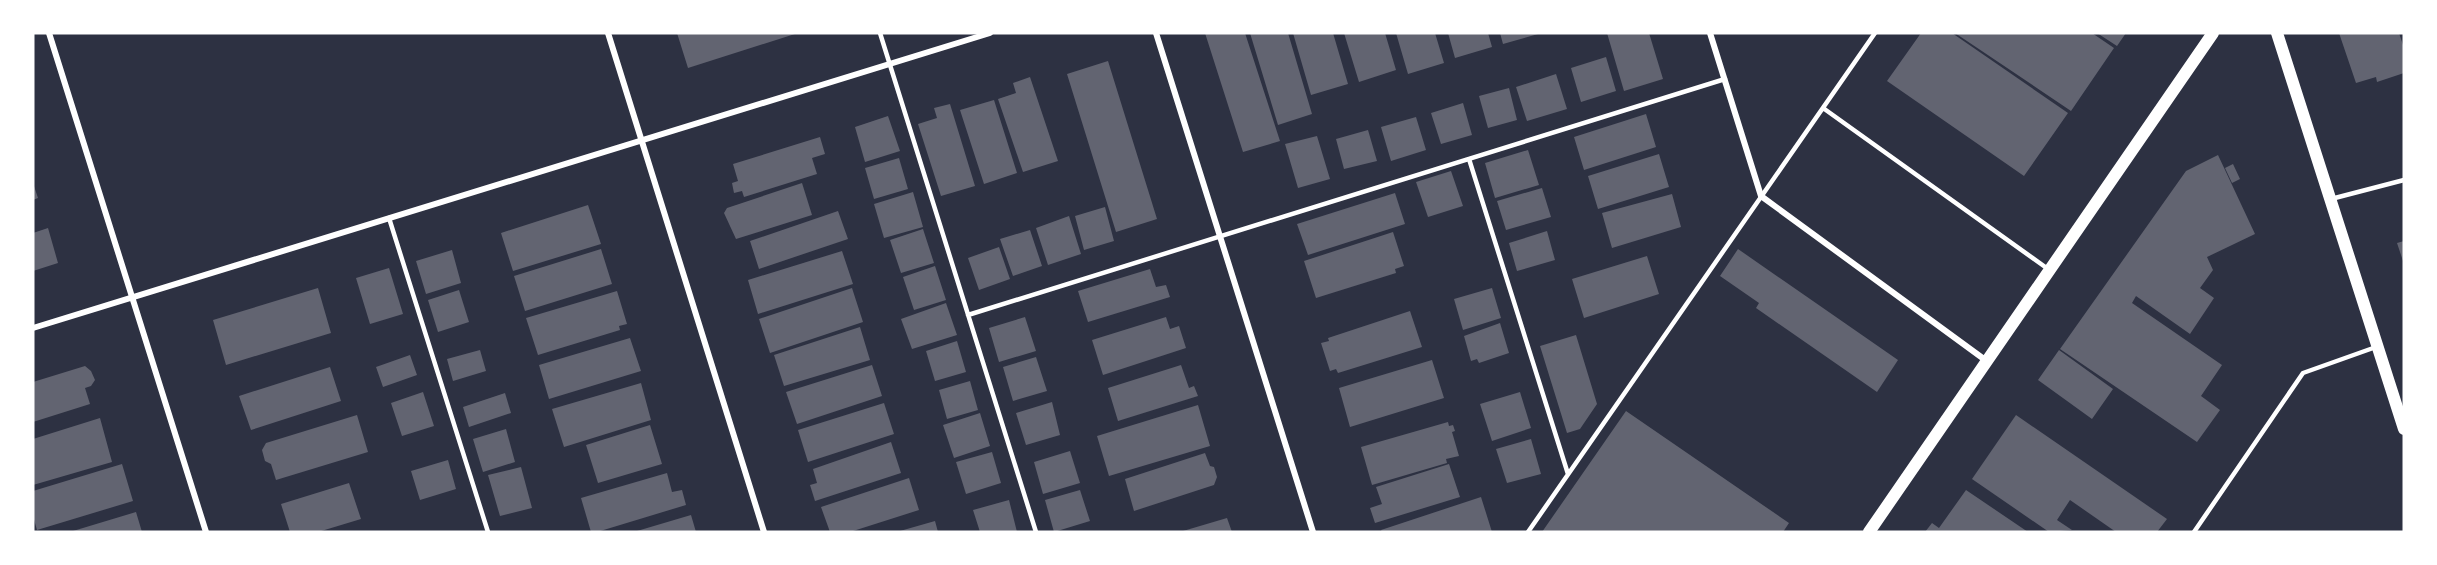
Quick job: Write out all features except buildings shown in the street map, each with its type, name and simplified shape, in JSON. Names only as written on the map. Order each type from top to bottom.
[{"type":"main road","points":[[1869,532],[2213,33]]},
{"type":"main road","points":[[2277,33],[2404,429]]},
{"type":"street","points":[[50,33],[206,532]]},
{"type":"street","points":[[608,33],[764,532]]},
{"type":"street","points":[[33,328],[990,33]]},
{"type":"street","points":[[1156,33],[1313,532]]},
{"type":"street","points":[[1710,33],[1761,196],[1988,362]]},
{"type":"lane","points":[[880,33],[1036,532]]},
{"type":"lane","points":[[1528,532],[1875,33]]},
{"type":"lane","points":[[968,315],[1725,79]]},
{"type":"lane","points":[[1823,108],[2050,271]]},
{"type":"lane","points":[[1469,159],[1568,474]]},
{"type":"lane","points":[[2331,199],[2404,180]]},
{"type":"lane","points":[[389,218],[488,532]]},
{"type":"lane","points":[[2194,532],[2303,373],[2378,347]]}]
